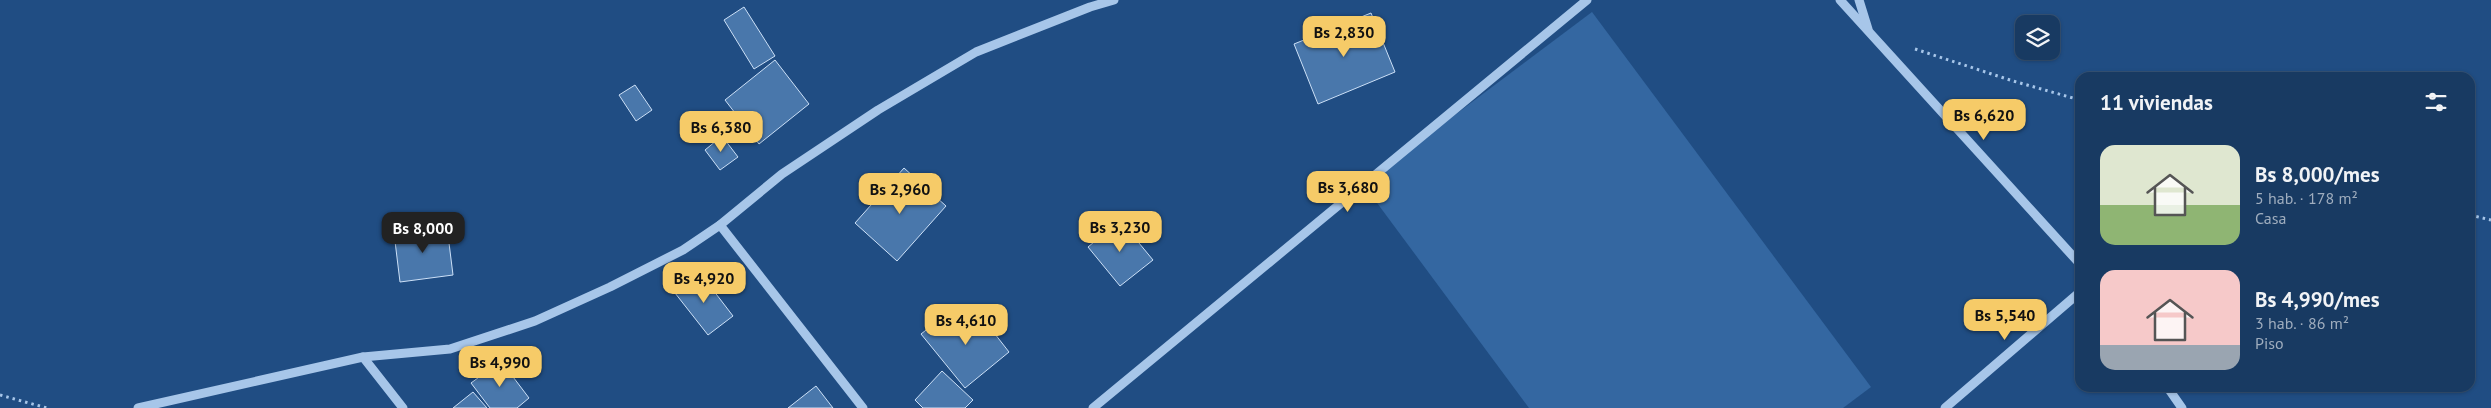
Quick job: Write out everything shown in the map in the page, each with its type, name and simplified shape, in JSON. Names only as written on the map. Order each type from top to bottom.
[{"type":"street","points":[[138,408],[363,357],[450,349],[535,321],[610,287],[683,250],[720,225],[782,174],[878,110],[976,52],[1090,7],[1114,0]]},
{"type":"street","points":[[1093,408],[1587,0]]},
{"type":"street","points":[[1840,0],[2075,259]]},
{"type":"street","points":[[1859,0],[1870,34]]},
{"type":"street","points":[[720,225],[863,408]]},
{"type":"street","points":[[1945,408],[2075,296]]},
{"type":"street","points":[[363,357],[403,408]]},
{"type":"street","points":[[2171,392],[2182,408]]},
{"type":"path","points":[[1906,46],[2013,81],[2075,99]]},
{"type":"path","points":[[2475,216],[2491,220]]},
{"type":"path","points":[[0,396],[47,408]]},
{"type":"shaded area","points":[[1592,12],[1871,387],[1843,408],[1529,408],[1363,184]]},
{"type":"building","points":[[744,7],[775,56],[754,69],[724,20]]},
{"type":"building","points":[[1371,13],[1395,72],[1318,104],[1294,44]]},
{"type":"building","points":[[775,60],[809,104],[759,144],[725,100]]},
{"type":"building","points":[[635,85],[652,110],[636,121],[619,95]]},
{"type":"building","points":[[722,136],[738,157],[720,170],[705,150]]},
{"type":"building","points":[[904,168],[946,206],[897,261],[855,223]]},
{"type":"building","points":[[1120,220],[1153,260],[1120,286],[1088,247]]},
{"type":"building","points":[[447,227],[453,275],[400,282],[394,233]]},
{"type":"building","points":[[700,273],[733,316],[708,335],[675,293]]},
{"type":"building","points":[[977,311],[1009,352],[965,388],[921,334],[948,313],[958,326]]},
{"type":"building","points":[[501,361],[529,398],[517,408],[490,408],[471,383]]},
{"type":"building","points":[[942,371],[973,400],[965,408],[923,408],[915,400]]},
{"type":"building","points":[[816,386],[833,408],[788,408]]},
{"type":"building","points":[[473,392],[487,408],[453,408]]}]
